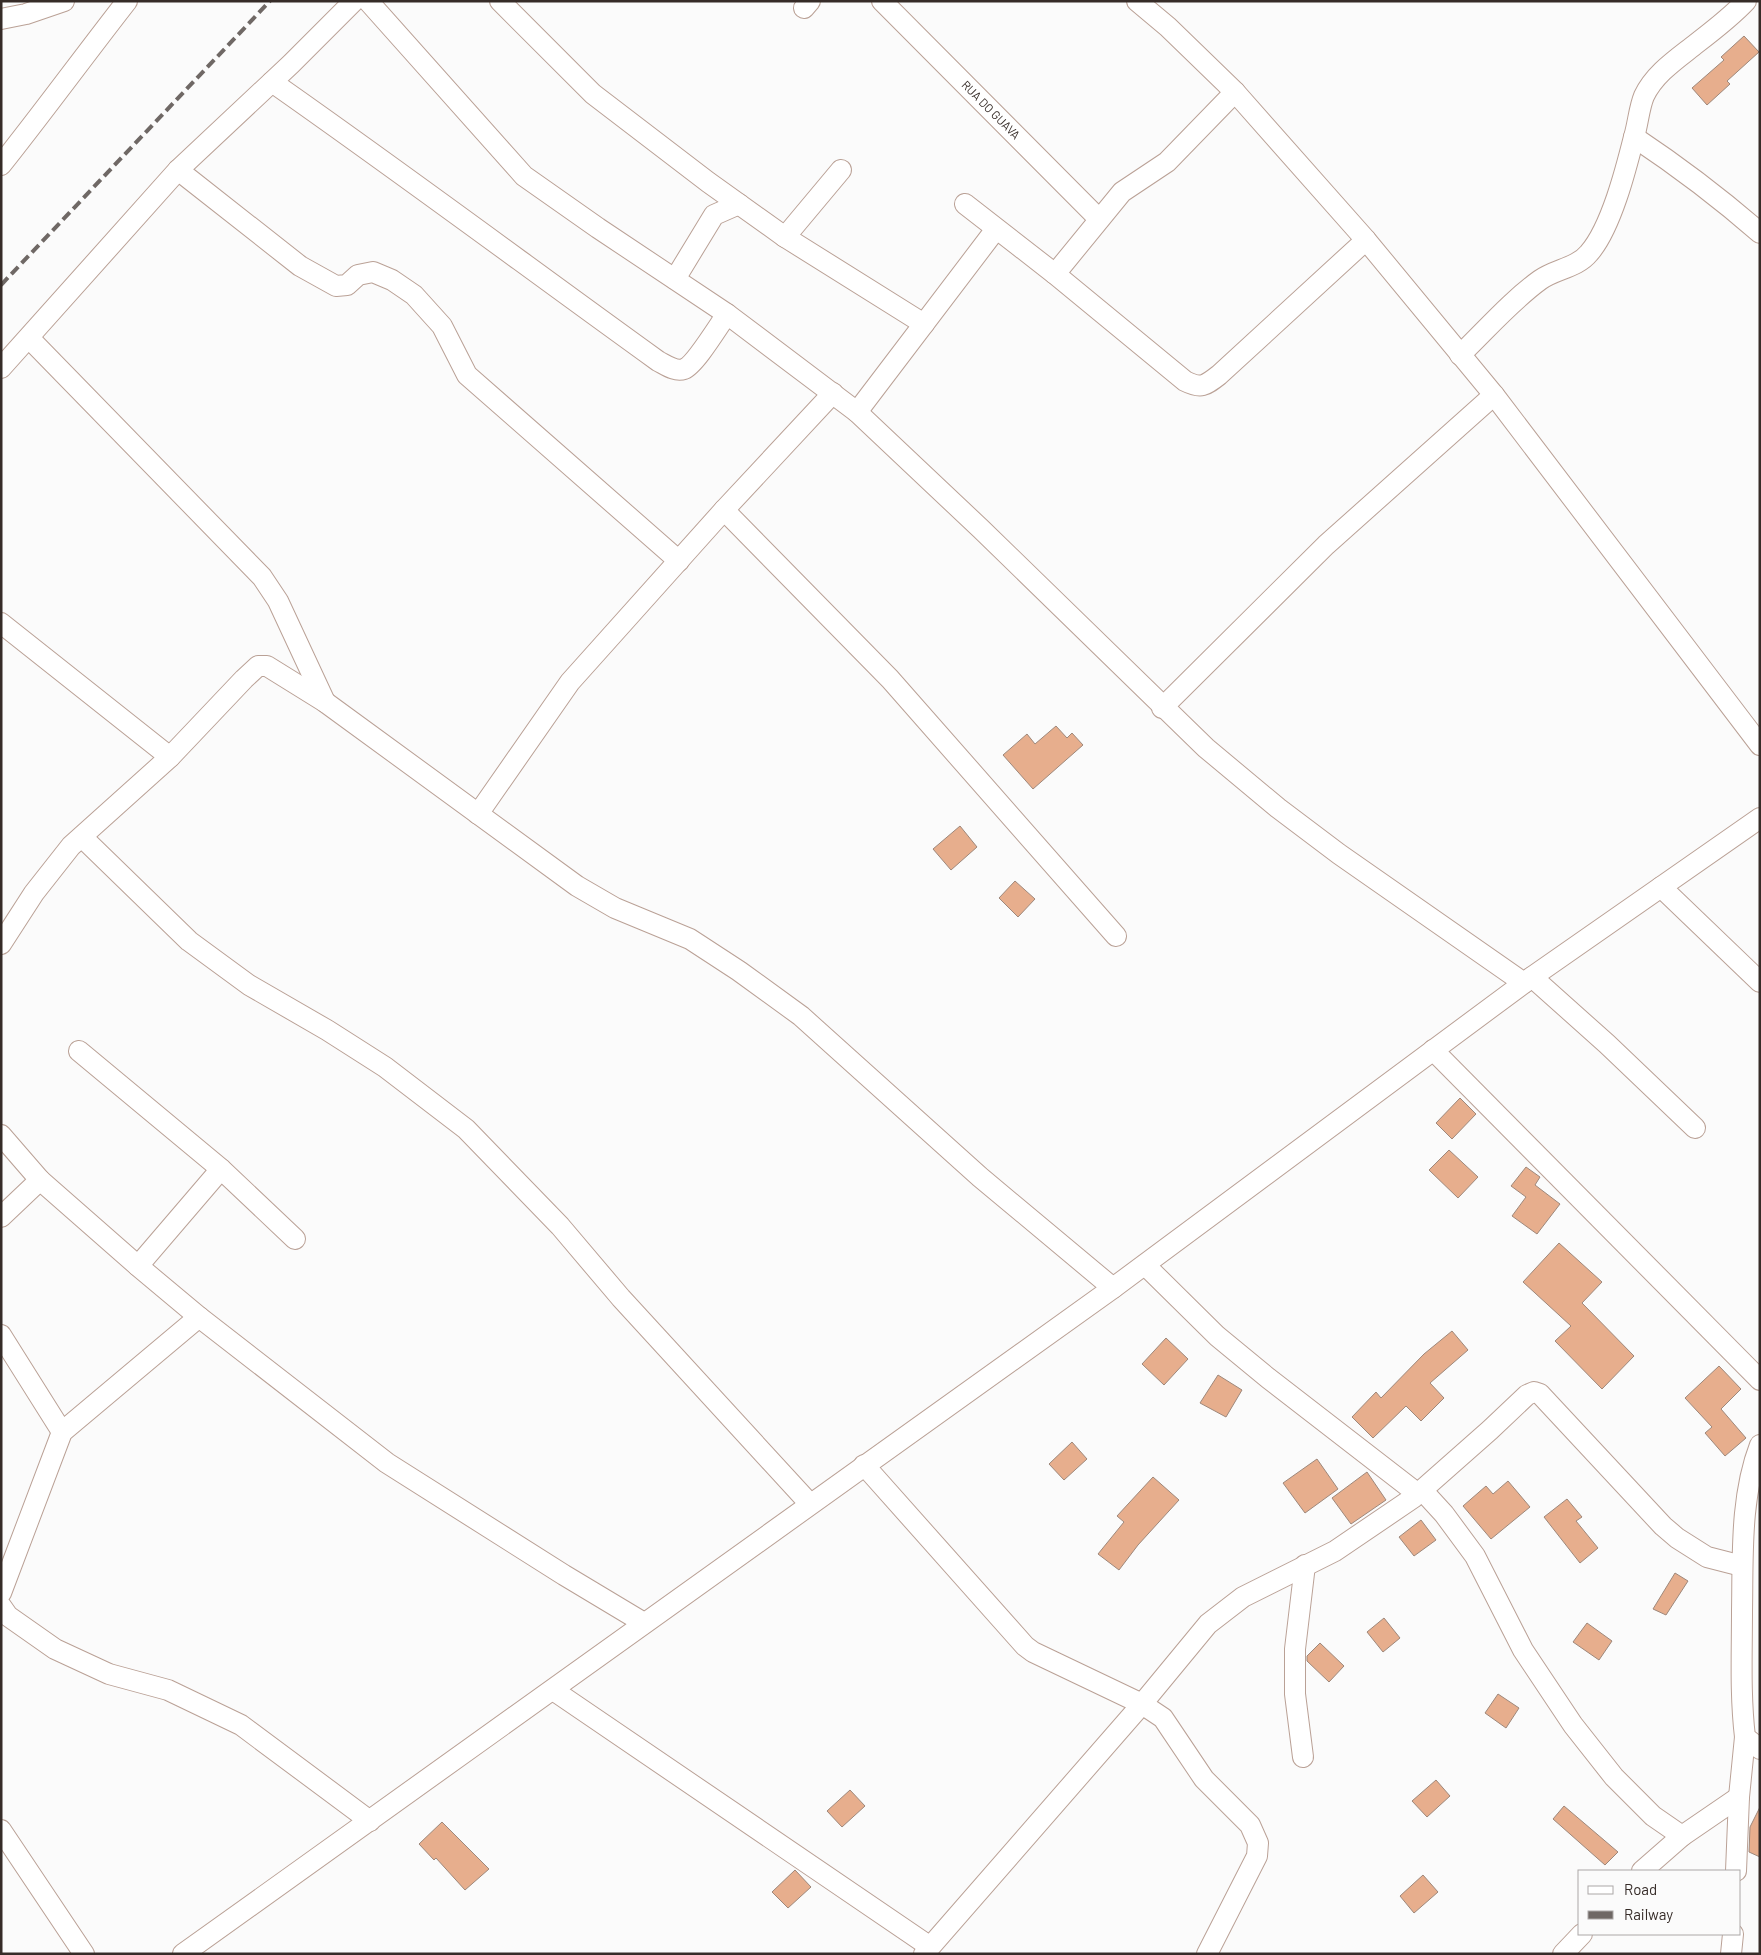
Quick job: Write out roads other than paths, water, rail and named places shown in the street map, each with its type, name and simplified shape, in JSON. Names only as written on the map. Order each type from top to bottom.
[{"type":"street","points":[[1,19],[26,14],[64,1]]},
{"type":"street","points":[[1,165],[127,1]]},
{"type":"street","points":[[1,368],[178,170],[272,82],[354,1]]},
{"type":"street","points":[[368,1],[524,176],[727,314],[857,412],[988,536],[1162,708],[1206,748],[1278,808],[1339,854],[1528,980],[1607,1044],[1695,1128]]},
{"type":"street","points":[[500,1],[593,94],[708,182],[785,237],[924,324]]},
{"type":"street","name":"RUA DO GUAVA","points":[[882,1],[1099,218]]},
{"type":"street","points":[[1137,1],[1168,26],[1235,92],[1366,240],[1494,395],[1760,745]]},
{"type":"street","points":[[1460,356],[1526,290],[1555,271],[1576,264],[1589,253],[1606,223],[1618,191],[1644,97],[1653,81],[1666,67],[1730,17],[1746,1]]},
{"type":"street","points":[[272,82],[393,166],[503,249],[666,365],[674,369],[684,369],[693,362],[727,314]]},
{"type":"street","points":[[1056,274],[1099,218],[1122,192],[1167,162],[1235,92]]},
{"type":"street","points":[[1634,137],[1680,167],[1760,233]]},
{"type":"street","points":[[178,170],[300,266],[336,286],[347,285],[358,275],[373,272],[392,280],[414,294],[442,326],[467,375],[679,561]]},
{"type":"street","points":[[785,237],[841,170]]},
{"type":"street","points":[[708,182],[714,215]]},
{"type":"street","points":[[674,279],[714,215],[739,204]]},
{"type":"street","points":[[965,204],[1056,274],[1185,381],[1196,386],[1203,386],[1219,375],[1366,240]]},
{"type":"street","points":[[857,412],[996,229]]},
{"type":"street","points":[[29,338],[262,577],[278,601],[325,702]]},
{"type":"street","points":[[478,814],[570,682],[724,510],[833,393]]},
{"type":"street","points":[[1162,708],[1326,545],[1494,395]]},
{"type":"street","points":[[724,510],[890,679],[1116,936]]},
{"type":"street","points":[[1,623],[170,757]]},
{"type":"street","points":[[1,944],[34,894],[71,846],[170,757],[258,666],[267,666],[325,702],[577,886],[615,908],[690,940],[801,1016],[980,1177],[1114,1288]]},
{"type":"street","points":[[183,1954],[1114,1288],[1528,980],[1760,818]]},
{"type":"street","points":[[82,837],[189,941],[249,985],[327,1030],[385,1067],[466,1129],[560,1226],[621,1298],[810,1504]]},
{"type":"street","points":[[1660,887],[1760,982]]},
{"type":"street","points":[[1433,1050],[1760,1380]]},
{"type":"street","points":[[79,1052],[221,1169],[295,1239]]},
{"type":"street","points":[[1,1135],[40,1180],[138,1266],[199,1317],[387,1463],[564,1575],[644,1623]]},
{"type":"street","points":[[138,1266],[221,1169]]},
{"type":"street","points":[[1,1217],[40,1180]]},
{"type":"street","points":[[1144,1265],[1224,1342],[1268,1378],[1420,1492],[1444,1514],[1475,1556],[1523,1650],[1573,1725],[1614,1777],[1653,1816],[1682,1836]]},
{"type":"street","points":[[1,1593],[62,1432],[199,1317]]},
{"type":"street","points":[[1,1335],[62,1432]]},
{"type":"street","points":[[553,1690],[926,1950],[1142,1704],[1208,1624],[1243,1597],[1335,1551],[1420,1492],[1527,1395],[1534,1392],[1540,1394],[1662,1526],[1677,1538],[1707,1557],[1742,1566]]},
{"type":"street","points":[[1736,1870],[1739,1797],[1752,1743],[1741,1705],[1742,1566],[1749,1487],[1755,1456],[1760,1445]]},
{"type":"street","points":[[864,1465],[1025,1646],[1033,1652],[1142,1704],[1163,1718],[1204,1779],[1250,1825],[1258,1843],[1257,1856],[1207,1954]]},
{"type":"street","points":[[1303,1757],[1295,1694],[1295,1649],[1305,1565]]},
{"type":"street","points":[[1,1606],[8,1616],[55,1649],[109,1674],[168,1690],[241,1725],[370,1821]]},
{"type":"street","points":[[1643,1870],[1682,1836],[1739,1797]]},
{"type":"street","points":[[1,1830],[84,1954]]},
{"type":"street","points":[[1563,1954],[1581,1935]]},
{"type":"street","points":[[1731,1954],[1733,1935]]},
{"type":"railway","points":[[1,285],[270,1]]}]
